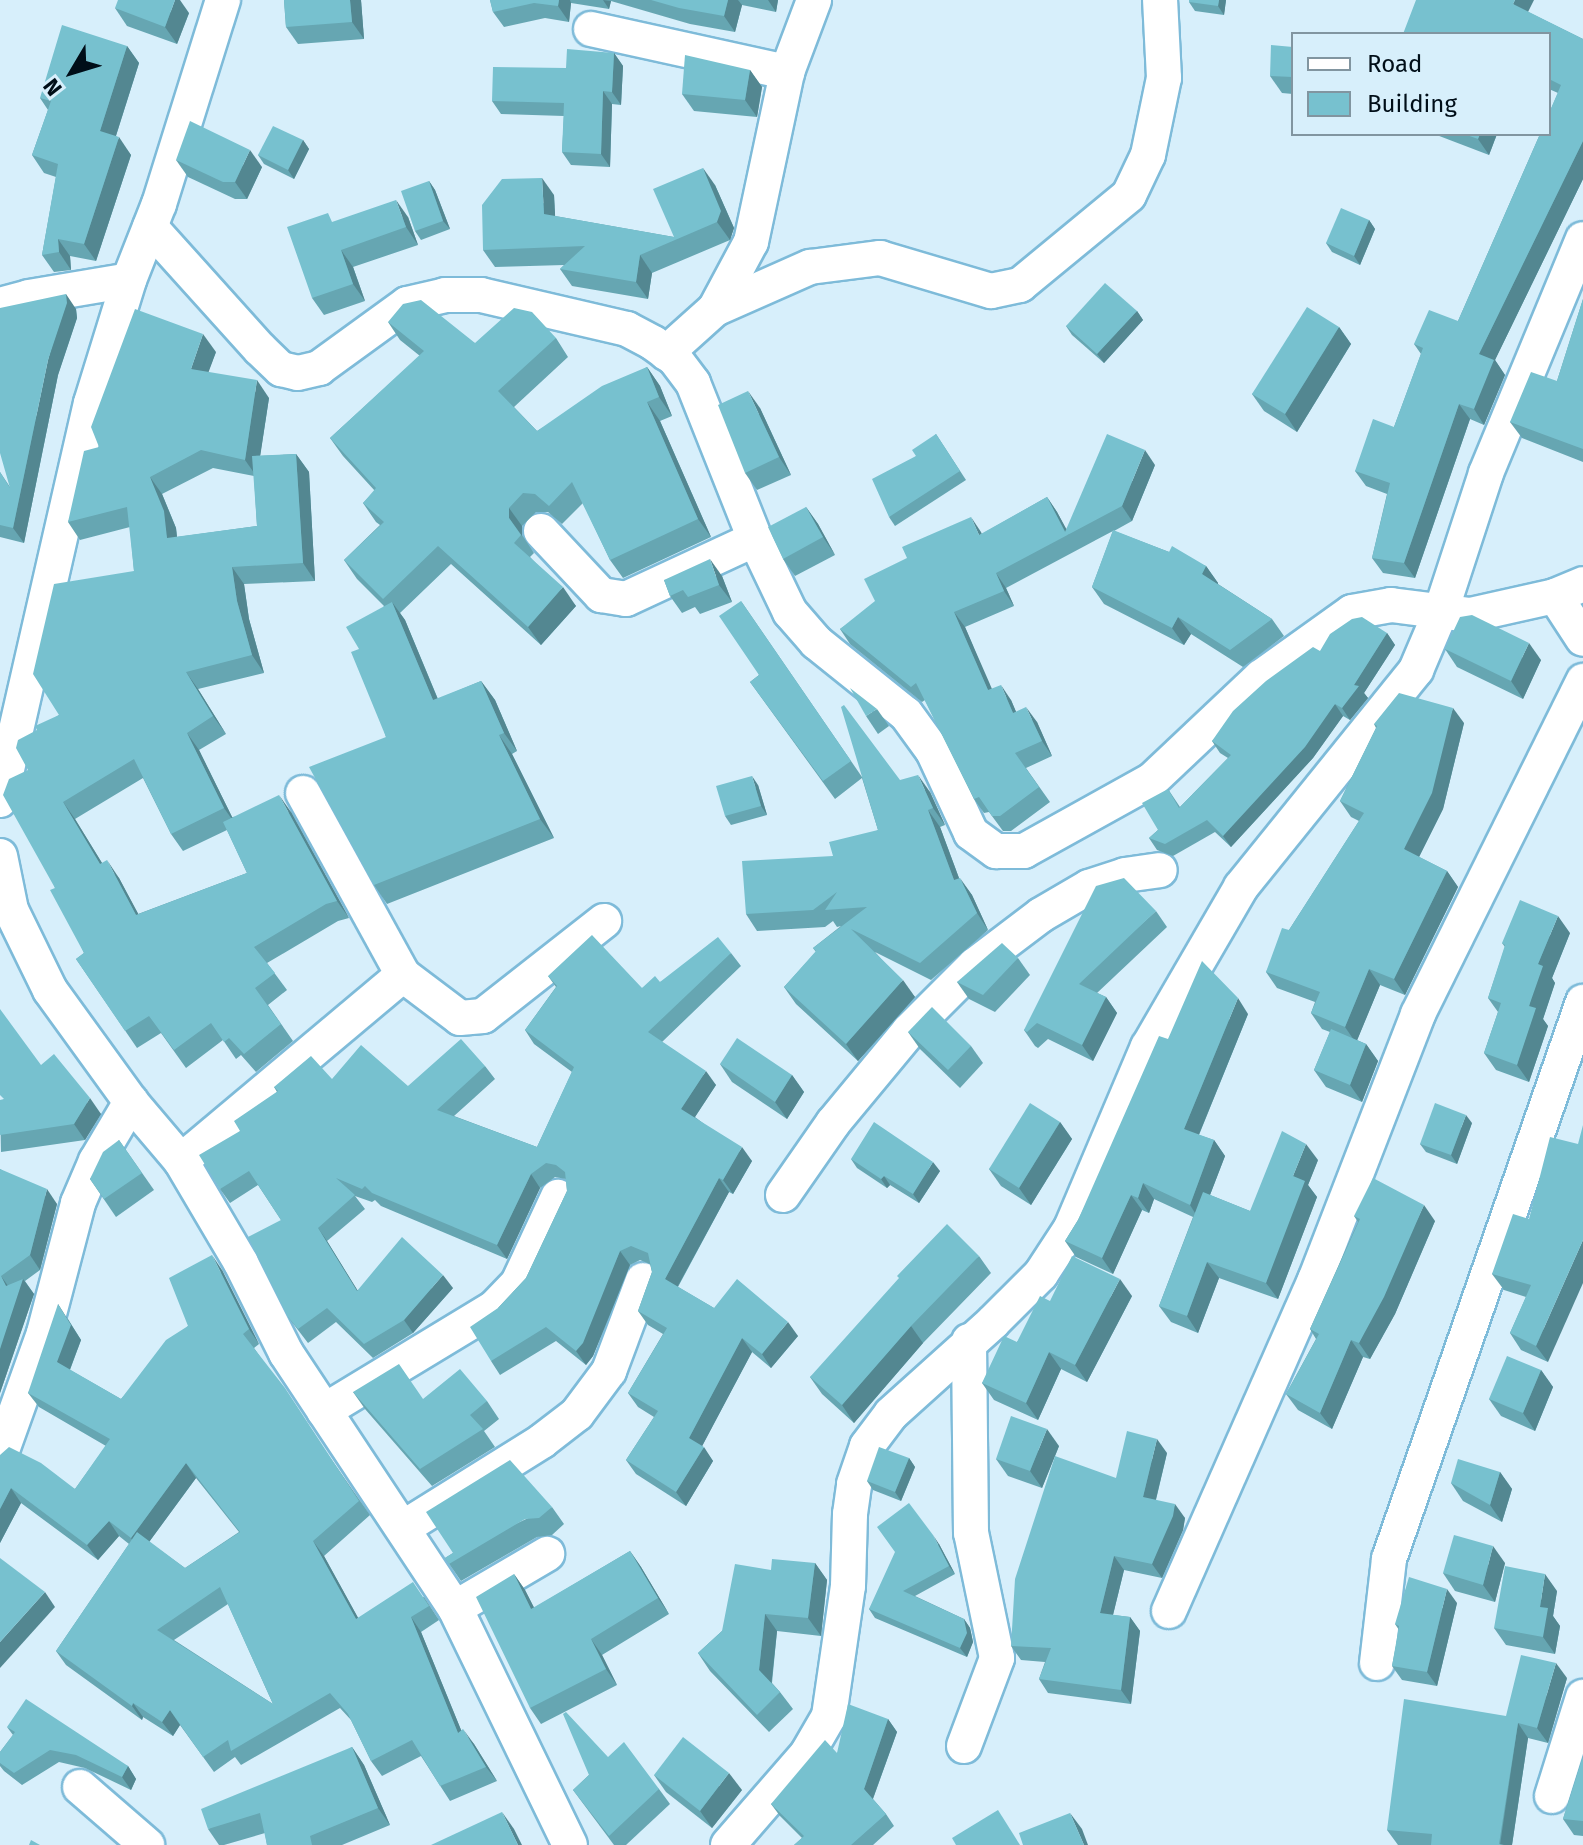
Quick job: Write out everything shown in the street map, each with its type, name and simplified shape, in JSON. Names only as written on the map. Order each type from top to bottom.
[{"type":"street","points":[[0,800],[91,403],[223,0]]},
{"type":"street","points":[[715,309],[751,242],[787,72],[814,0]]},
{"type":"street","points":[[666,353],[715,309],[810,267],[880,258],[991,291],[1020,285],[1129,195],[1148,155],[1164,78],[1160,0]]},
{"type":"street","points":[[591,29],[787,72]]},
{"type":"street","points":[[150,227],[281,369],[298,373],[319,368],[407,304],[445,295],[481,295],[627,329],[666,353],[693,383],[755,539],[790,612],[816,642],[906,714],[933,751],[971,833],[996,851],[1024,851],[1152,780],[1261,677],[1352,612],[1391,605],[1470,615],[1569,590],[1583,639]]},
{"type":"street","points":[[728,1845],[807,1754],[829,1716],[848,1586],[854,1484],[867,1446],[891,1414],[1041,1274],[1071,1228],[1148,1047],[1234,900],[1416,670],[1441,611],[1486,473],[1583,239]]},
{"type":"street","points":[[0,305],[129,280]]},
{"type":"street","points":[[541,531],[601,595],[626,599],[755,539]]},
{"type":"street","points":[[1169,1611],[1315,1280],[1418,1014],[1583,681]]},
{"type":"street","points":[[303,793],[403,975],[429,998],[460,1018],[483,1016],[604,921]]},
{"type":"street","points":[[0,856],[11,910],[10,934],[131,1102],[181,1161],[241,1263],[286,1353],[455,1608],[570,1845]]},
{"type":"street","points":[[783,1195],[833,1123],[909,1031],[975,965],[1041,915],[1089,887],[1125,875],[1160,870]]},
{"type":"street","points":[[181,1161],[403,975]]},
{"type":"street","points":[[1377,1663],[1389,1559],[1583,1002]]},
{"type":"street","points":[[0,1456],[44,1333],[78,1203],[96,1161],[131,1102]]},
{"type":"street","points":[[324,1411],[494,1308],[518,1283],[558,1197]]},
{"type":"street","points":[[403,1528],[542,1441],[577,1414],[609,1371],[643,1280]]},
{"type":"street","points":[[964,1746],[997,1658],[971,1533],[969,1341]]},
{"type":"street","points":[[455,1608],[547,1554]]},
{"type":"street","points":[[1552,1796],[1583,1697]]},
{"type":"street","points":[[80,1787],[147,1845]]},
{"type":"building","points":[[118,0],[175,0],[165,27],[115,8]]},
{"type":"building","points":[[284,0],[350,0],[352,22],[286,27]]},
{"type":"building","points":[[490,0],[559,0],[558,6],[534,3],[493,12]]},
{"type":"building","points":[[651,0],[728,0],[724,16]]},
{"type":"building","points":[[1189,0],[1219,0],[1218,6]]},
{"type":"building","points":[[1416,0],[1515,0],[1513,4],[1583,39],[1583,141],[1479,354],[1494,360],[1474,409],[1459,404],[1404,563],[1372,558],[1390,483],[1355,471],[1373,419],[1394,427],[1423,348],[1414,344],[1429,310],[1458,321],[1539,136],[1551,136],[1551,108],[1561,85],[1551,80],[1551,32],[1404,32]]},
{"type":"building","points":[[62,25],[127,46],[100,131],[119,137],[84,244],[58,239],[59,252],[42,255],[58,164],[32,155],[51,101],[40,98]]},
{"type":"building","points":[[1271,45],[1291,47],[1291,77],[1270,76]]},
{"type":"building","points":[[567,49],[614,53],[612,92],[603,91],[601,154],[562,152],[564,103],[492,101],[493,67],[566,68]]},
{"type":"building","points":[[685,55],[750,70],[745,100],[682,94]]},
{"type":"building","points":[[190,121],[250,150],[235,182],[223,182],[176,160]]},
{"type":"building","points":[[273,126],[303,140],[288,170],[258,155]]},
{"type":"building","points":[[703,168],[721,211],[717,222],[640,255],[636,282],[560,269],[585,246],[483,250],[482,205],[502,179],[542,178],[544,214],[674,237],[653,189]]},
{"type":"building","points":[[429,181],[443,221],[415,231],[401,191]]},
{"type":"building","points":[[396,200],[406,227],[341,250],[353,284],[312,298],[287,227],[328,213],[332,222]]},
{"type":"building","points":[[1341,208],[1369,220],[1354,256],[1326,243]]},
{"type":"building","points":[[1105,283],[1137,311],[1097,354],[1066,326]]},
{"type":"building","points":[[66,294],[67,303],[48,360],[13,528],[0,525],[0,472],[10,488],[0,453],[0,308]]},
{"type":"building","points":[[1583,299],[1583,449],[1510,422],[1531,372],[1557,381]]},
{"type":"building","points":[[421,300],[475,343],[514,308],[532,312],[556,338],[498,391],[537,431],[602,386],[647,367],[659,397],[647,402],[698,519],[610,560],[572,482],[549,506],[535,494],[523,493],[509,508],[509,518],[521,535],[514,543],[563,587],[528,627],[438,546],[383,599],[344,560],[384,522],[363,503],[376,488],[330,438],[424,351],[388,322],[403,304]]},
{"type":"building","points":[[1307,307],[1339,327],[1285,414],[1252,394]]},
{"type":"building","points":[[135,309],[203,334],[191,369],[257,380],[245,460],[201,450],[150,477],[164,511],[167,538],[257,526],[252,456],[296,454],[303,563],[232,567],[237,601],[252,655],[186,672],[213,716],[187,733],[224,808],[171,834],[134,759],[63,802],[100,864],[107,860],[136,915],[247,873],[223,822],[279,795],[337,901],[326,904],[254,947],[275,973],[255,988],[281,1024],[244,1054],[229,1038],[224,1042],[211,1023],[174,1050],[149,1016],[125,1031],[76,959],[84,953],[50,890],[55,888],[3,795],[9,779],[28,770],[16,748],[18,740],[37,730],[35,726],[59,715],[33,674],[54,584],[134,571],[127,507],[68,522],[84,451],[99,447],[91,427]]},
{"type":"building","points":[[748,391],[779,457],[745,473],[718,405]]},
{"type":"building","points":[[936,434],[960,471],[889,517],[872,479],[916,456],[912,450]]},
{"type":"building","points":[[1107,434],[1145,450],[1122,506],[996,573],[1004,591],[954,612],[988,690],[1001,685],[1013,713],[1026,707],[1042,741],[1015,753],[1039,787],[1000,816],[992,816],[979,797],[974,799],[916,683],[911,687],[840,629],[875,601],[864,579],[907,558],[902,547],[971,517],[979,535],[1047,497],[1065,532]]},
{"type":"building","points":[[806,507],[823,537],[783,559],[768,527]]},
{"type":"building","points":[[1113,530],[1169,552],[1172,546],[1206,566],[1202,574],[1272,619],[1230,650],[1178,617],[1172,628],[1092,587]]},
{"type":"building","points":[[710,559],[719,585],[688,597],[683,590],[670,596],[664,580]]},
{"type":"building","points":[[741,601],[851,761],[823,781],[750,682],[759,675],[719,616]]},
{"type":"building","points":[[392,602],[433,700],[481,681],[504,733],[499,735],[540,819],[374,885],[309,767],[386,737],[351,652],[359,649],[346,627]]},
{"type":"building","points":[[1472,615],[1529,643],[1511,681],[1445,649],[1460,617]]},
{"type":"building","points":[[1362,617],[1387,633],[1354,685],[1359,686],[1342,708],[1335,704],[1305,747],[1223,836],[1207,820],[1165,844],[1149,838],[1158,830],[1142,803],[1168,789],[1179,808],[1231,755],[1212,741],[1233,711],[1266,681],[1313,647],[1320,651],[1330,634],[1352,619]]},
{"type":"building","points":[[850,688],[877,709],[866,716]]},
{"type":"building","points":[[1399,693],[1453,708],[1432,793],[1404,849],[1447,871],[1394,979],[1369,969],[1345,1027],[1311,1013],[1320,992],[1266,972],[1282,928],[1289,930],[1364,813],[1340,801],[1377,726],[1374,724]]},
{"type":"building","points":[[844,705],[900,780],[918,775],[933,808],[928,810],[954,880],[960,878],[977,913],[920,963],[851,929],[903,980],[846,1044],[784,987],[816,951],[813,948],[867,907],[825,910],[837,892],[813,910],[746,914],[742,861],[833,856],[829,842],[878,830],[841,707]]},
{"type":"building","points":[[752,776],[761,806],[725,816],[716,786]]},
{"type":"building","points":[[1124,878],[1156,911],[1079,984],[1106,997],[1082,1045],[1037,1023],[1027,1032],[1024,1030],[1096,886]]},
{"type":"building","points":[[1520,900],[1558,916],[1538,964],[1543,966],[1529,1006],[1536,1008],[1517,1065],[1484,1053],[1501,1003],[1488,998],[1505,945],[1502,943]]},
{"type":"building","points":[[592,935],[642,988],[655,976],[660,982],[718,937],[731,953],[648,1032],[706,1071],[681,1109],[742,1147],[723,1180],[719,1178],[665,1279],[714,1308],[737,1279],[788,1322],[762,1354],[742,1338],[689,1438],[704,1447],[676,1492],[626,1460],[658,1411],[628,1393],[667,1328],[638,1311],[652,1272],[648,1253],[631,1246],[620,1251],[583,1343],[576,1351],[546,1327],[491,1361],[470,1327],[498,1308],[526,1278],[567,1191],[565,1172],[556,1165],[546,1163],[531,1174],[497,1245],[372,1193],[365,1186],[362,1189],[336,1178],[355,1195],[318,1228],[357,1291],[402,1237],[443,1275],[404,1320],[364,1344],[327,1308],[298,1329],[288,1317],[248,1237],[281,1220],[249,1171],[220,1189],[199,1155],[240,1131],[234,1121],[278,1091],[274,1087],[311,1056],[332,1079],[361,1045],[408,1086],[461,1039],[485,1066],[437,1110],[537,1147],[574,1067],[525,1030],[557,986],[548,976]]},
{"type":"building","points":[[1002,943],[1018,958],[983,995],[957,982]]},
{"type":"building","points":[[1202,961],[1238,998],[1184,1129],[1214,1140],[1190,1205],[1143,1183],[1138,1198],[1131,1195],[1102,1258],[1065,1241],[1078,1220],[1159,1036],[1168,1039]]},
{"type":"building","points":[[932,1007],[971,1046],[948,1070],[908,1032]]},
{"type":"building","points":[[0,1009],[41,1065],[54,1054],[90,1098],[74,1124],[0,1135],[0,1100],[4,1099],[0,1095]]},
{"type":"building","points":[[1331,1029],[1366,1044],[1350,1085],[1314,1070]]},
{"type":"building","points":[[737,1038],[792,1075],[775,1102],[720,1064]]},
{"type":"building","points":[[1030,1103],[1060,1122],[1019,1188],[989,1169]]},
{"type":"building","points":[[1435,1103],[1466,1115],[1451,1155],[1420,1144]]},
{"type":"building","points":[[874,1122],[933,1162],[913,1194],[884,1176],[881,1179],[851,1159]]},
{"type":"building","points":[[1583,1125],[1583,1240],[1536,1346],[1510,1333],[1531,1285],[1492,1274],[1513,1214],[1529,1219],[1550,1137],[1578,1144]]},
{"type":"building","points":[[1282,1131],[1306,1144],[1293,1176],[1305,1181],[1266,1283],[1207,1262],[1187,1316],[1159,1306],[1203,1192],[1250,1211]]},
{"type":"building","points":[[119,1140],[142,1173],[104,1199],[90,1179],[103,1152]]},
{"type":"building","points":[[0,1169],[47,1189],[30,1255],[1,1276],[6,1286],[23,1279],[0,1349]]},
{"type":"building","points":[[1373,1178],[1424,1205],[1384,1297],[1359,1343],[1351,1340],[1320,1413],[1286,1394],[1319,1334],[1310,1329],[1360,1219],[1354,1216]]},
{"type":"building","points":[[947,1224],[979,1256],[911,1326],[842,1405],[810,1377],[899,1278],[897,1276]]},
{"type":"building","points":[[212,1255],[249,1329],[243,1334],[285,1388],[359,1501],[313,1541],[356,1619],[413,1582],[429,1606],[411,1617],[458,1733],[463,1729],[486,1767],[440,1786],[412,1740],[371,1761],[348,1714],[330,1693],[231,1751],[228,1740],[203,1757],[170,1710],[162,1722],[133,1703],[132,1706],[56,1651],[137,1532],[185,1568],[240,1532],[186,1463],[131,1538],[109,1521],[87,1545],[11,1488],[0,1509],[0,1455],[9,1447],[41,1463],[75,1489],[110,1439],[28,1393],[58,1304],[71,1325],[57,1362],[121,1399],[166,1340],[188,1326],[169,1278]],"holes":[[[220,1587],[273,1704],[157,1630]]]},
{"type":"building","points":[[1072,1256],[1120,1279],[1075,1365],[1049,1352],[1026,1403],[982,1383],[1004,1336],[1017,1342],[1040,1296],[1050,1301]]},
{"type":"building","points":[[1507,1356],[1541,1370],[1523,1413],[1489,1399]]},
{"type":"building","points":[[399,1364],[423,1399],[460,1369],[487,1401],[470,1415],[483,1429],[420,1469],[353,1392]]},
{"type":"building","points":[[1011,1416],[1047,1429],[1030,1471],[996,1459]]},
{"type":"building","points":[[1127,1431],[1157,1439],[1143,1497],[1175,1504],[1173,1516],[1152,1564],[1114,1556],[1100,1613],[1130,1617],[1121,1690],[1039,1679],[1051,1648],[1011,1646],[1015,1579],[1055,1456],[1116,1478]]},
{"type":"building","points":[[879,1447],[909,1458],[895,1492],[867,1481]]},
{"type":"building","points":[[1458,1459],[1500,1472],[1490,1505],[1451,1483]]},
{"type":"building","points":[[510,1460],[552,1507],[539,1518],[525,1519],[449,1564],[445,1558],[453,1553],[426,1512]]},
{"type":"building","points":[[909,1503],[933,1535],[949,1566],[903,1591],[964,1619],[967,1633],[960,1648],[869,1609],[895,1552],[877,1527]]},
{"type":"building","points":[[1454,1535],[1493,1546],[1483,1585],[1443,1573]]},
{"type":"building","points":[[630,1551],[658,1598],[591,1639],[606,1669],[530,1708],[476,1597],[514,1574],[531,1609]]},
{"type":"building","points":[[0,1558],[45,1592],[0,1642]]},
{"type":"building","points":[[772,1559],[815,1563],[808,1618],[765,1614],[759,1670],[780,1692],[757,1715],[698,1653],[722,1631],[735,1564],[771,1570]]},
{"type":"building","points":[[1505,1566],[1545,1574],[1540,1607],[1548,1608],[1543,1637],[1494,1628]]},
{"type":"building","points":[[1409,1577],[1447,1589],[1427,1672],[1392,1666],[1399,1626],[1395,1624]]},
{"type":"building","points":[[1521,1655],[1556,1663],[1537,1728],[1518,1723],[1499,1844],[1504,1845],[1431,1845],[1432,1834],[1387,1830],[1404,1699],[1506,1716]]},
{"type":"building","points":[[26,1699],[128,1766],[122,1777],[76,1755],[50,1750],[14,1773],[0,1763],[0,1752],[15,1732],[7,1727]]},
{"type":"building","points":[[848,1704],[888,1719],[864,1789],[886,1814],[851,1845],[794,1845],[804,1836],[771,1804],[825,1740],[837,1753]]},
{"type":"building","points":[[566,1712],[608,1757],[624,1742],[659,1789],[609,1836],[573,1790],[589,1775],[563,1714]]},
{"type":"building","points":[[683,1737],[729,1773],[700,1811],[654,1775]]},
{"type":"building","points":[[352,1747],[378,1808],[310,1836],[312,1845],[267,1845],[260,1813],[208,1829],[201,1809]]},
{"type":"building","points":[[1583,1756],[1583,1821],[1563,1819]]},
{"type":"building","points":[[998,1810],[1020,1845],[956,1845],[952,1838]]},
{"type":"building","points":[[502,1812],[518,1845],[431,1845]]},
{"type":"building","points":[[1070,1813],[1084,1845],[1023,1845],[1019,1833]]}]
